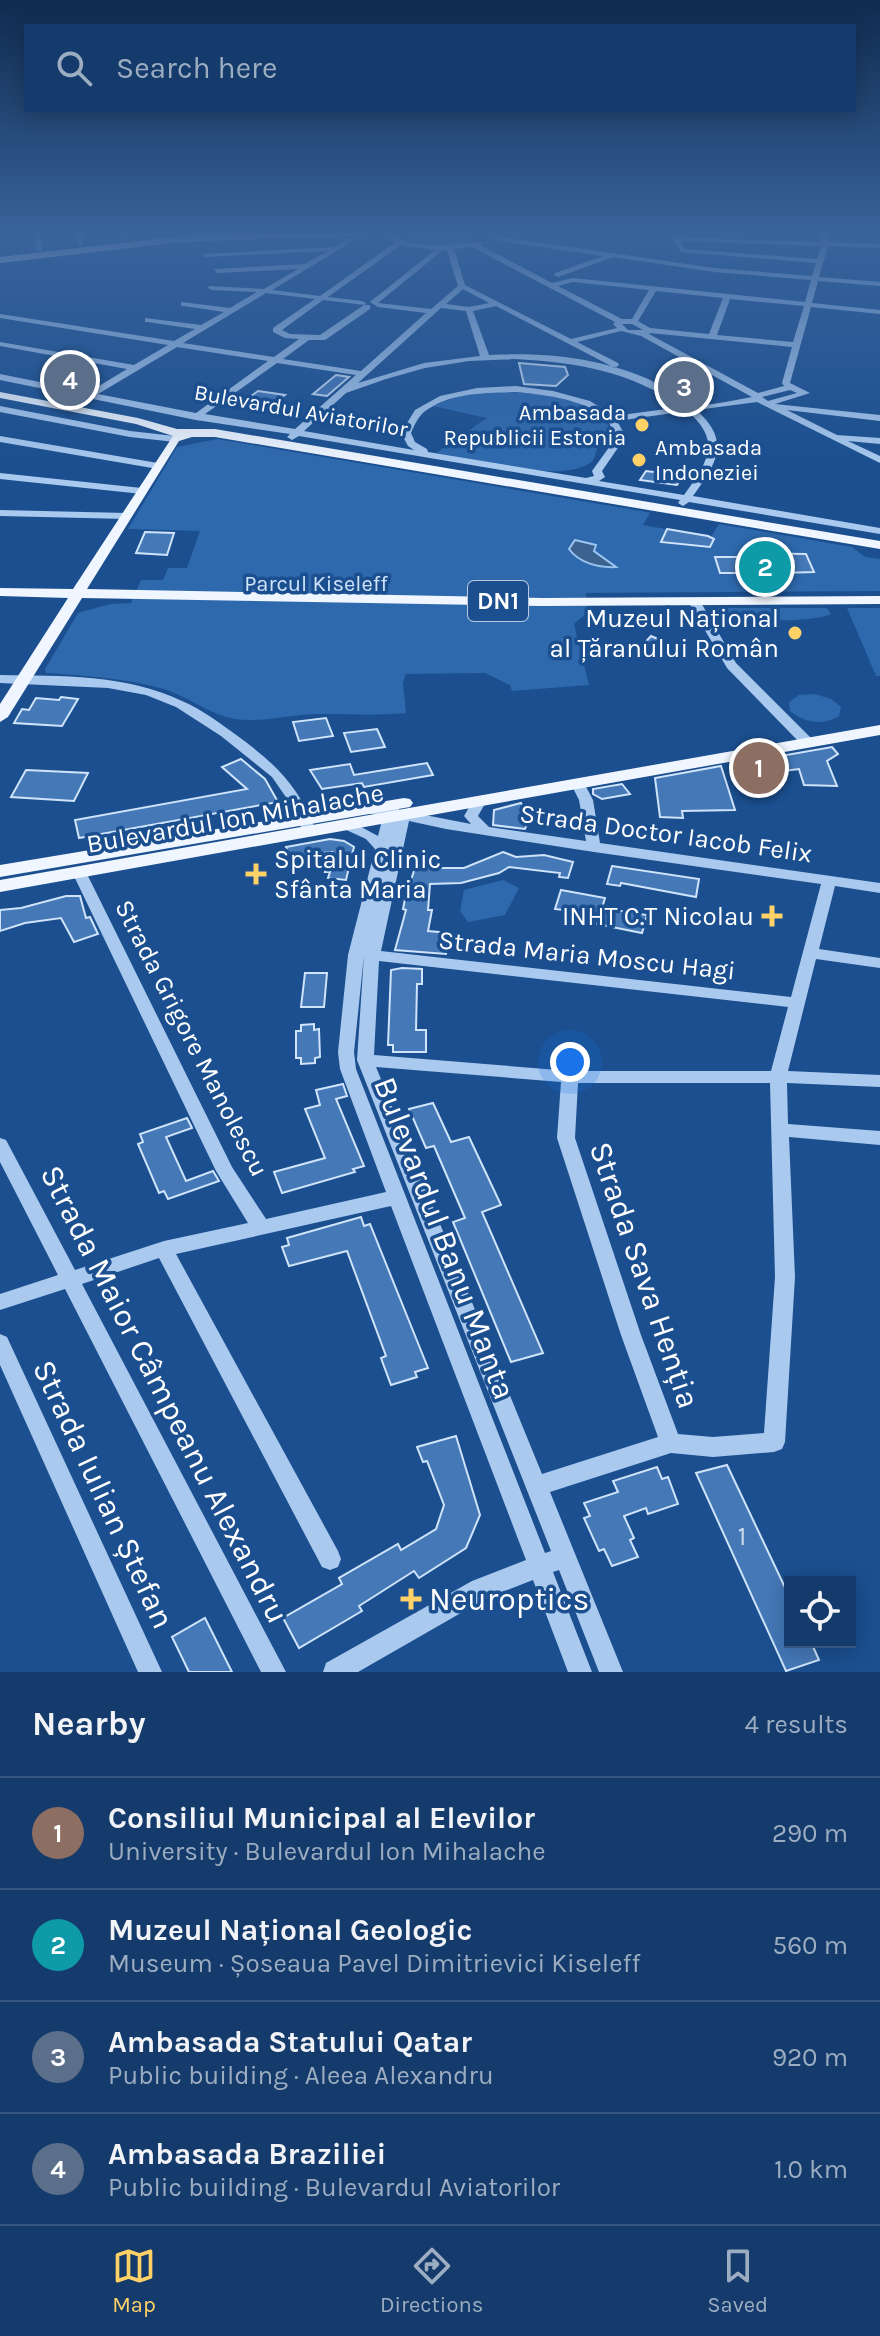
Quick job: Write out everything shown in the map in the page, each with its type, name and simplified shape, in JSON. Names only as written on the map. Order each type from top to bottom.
[{"type":"main road","points":[[0,392],[150,421],[199,420],[215,433]]},
{"type":"main road","points":[[0,717],[178,435],[197,430],[199,420]]},
{"type":"main road","points":[[150,421],[178,435],[215,433]]},
{"type":"main road","points":[[178,435],[172,426],[183,421]]},
{"type":"main road","name":"Bulevardul Aviatorilor","points":[[215,433],[578,494],[682,504],[880,545]]},
{"type":"main road","points":[[40,593],[67,587],[89,577]]},
{"type":"main road","name":"DN1","points":[[0,592],[528,602],[880,600]]},
{"type":"main road","points":[[40,593],[58,601],[67,611]]},
{"type":"main road","points":[[67,611],[89,600],[115,594]]},
{"type":"main road","name":"Bulevardul Ion Mihalache","points":[[476,796],[578,784],[804,738],[880,719]]},
{"type":"main road","name":"Bulevardul Ion Mihalache","points":[[0,871],[307,825],[397,820],[476,796],[804,738],[880,730]]},
{"type":"main road","name":"Bulevardul Ion Mihalache","points":[[0,886],[307,825],[363,809],[397,820]]},
{"type":"street","points":[[219,309],[233,311]]},
{"type":"street","points":[[91,394],[236,309]]},
{"type":"street","points":[[305,309],[276,330],[295,337],[327,337],[363,309]]},
{"type":"street","points":[[284,444],[437,309]]},
{"type":"street","points":[[469,309],[485,357]]},
{"type":"street","points":[[507,309],[656,387],[689,409],[708,427],[713,448],[708,465],[682,504]]},
{"type":"street","points":[[592,309],[620,325],[646,332],[797,345]]},
{"type":"street","points":[[569,342],[634,322],[642,309]]},
{"type":"street","points":[[712,336],[723,309]]},
{"type":"street","points":[[610,419],[806,393],[786,383],[807,309]]},
{"type":"street","points":[[857,309],[880,312]]},
{"type":"street","points":[[3,318],[267,363],[385,374]]},
{"type":"street","points":[[148,320],[203,328]]},
{"type":"street","points":[[634,322],[763,401],[880,460]]},
{"type":"street","points":[[199,420],[295,337]]},
{"type":"street","points":[[267,363],[306,338]]},
{"type":"street","points":[[0,344],[136,368]]},
{"type":"street","points":[[345,391],[385,374],[422,364],[485,357],[536,358],[594,366],[656,387]]},
{"type":"street","points":[[594,366],[608,362]]},
{"type":"street","name":"Bulevardul Aviatorilor","points":[[0,377],[91,394],[199,420],[381,446],[555,476],[586,477],[682,504],[880,531]]},
{"type":"street","points":[[763,401],[790,387]]},
{"type":"street","points":[[432,455],[411,444],[406,437],[407,425],[412,417],[428,405],[486,388],[529,389],[564,396],[590,406],[610,419],[621,436],[597,471],[600,477],[586,477],[578,494]]},
{"type":"street","points":[[763,401],[880,418]]},
{"type":"street","points":[[2,411],[130,434],[178,435]]},
{"type":"street","points":[[831,436],[880,441]]},
{"type":"street","points":[[381,446],[398,443],[406,437]]},
{"type":"street","points":[[0,439],[158,466]]},
{"type":"street","points":[[850,445],[860,439]]},
{"type":"street","points":[[0,476],[142,491]]},
{"type":"street","points":[[0,513],[127,516]]},
{"type":"street","points":[[694,601],[731,665],[804,738]]},
{"type":"street","points":[[0,679],[118,686],[181,704],[285,779],[307,825]]},
{"type":"street","points":[[578,784],[584,794],[594,848]]},
{"type":"street","points":[[476,796],[471,816],[484,831]]},
{"type":"street","name":"Strada Doctor Iacob Felix","points":[[397,820],[880,888]]},
{"type":"street","name":"Bulevardul Banu Manta","points":[[397,820],[381,847],[356,955],[346,1052],[348,1069],[580,1672]]},
{"type":"street","name":"Bulevardul Banu Manta","points":[[397,820],[372,955],[365,1060],[611,1672]]},
{"type":"street","points":[[347,825],[371,836],[381,847]]},
{"type":"street","name":"Strada Grigore Manolescu","points":[[79,872],[225,1171],[261,1227]]},
{"type":"street","points":[[536,1486],[671,1443],[713,1447],[774,1442],[785,1277],[778,1077],[829,881]]},
{"type":"street","points":[[810,953],[880,963]]},
{"type":"street","name":"Strada Maria Moscu Hagi","points":[[372,955],[797,1003]]},
{"type":"street","points":[[365,1060],[570,1077],[778,1077],[880,1081]]},
{"type":"street","name":"Strada Sava Henția","points":[[570,1077],[566,1138],[631,1335],[671,1443]]},
{"type":"street","points":[[779,1130],[880,1138]]},
{"type":"street","name":"Strada Maior Câmpeanu Alexandru","points":[[3,1157],[70,1278],[274,1672]]},
{"type":"street","points":[[0,1302],[164,1249],[397,1197]]},
{"type":"street","points":[[164,1249],[330,1559]]},
{"type":"street","name":"Strada Iulian Ștefan","points":[[0,1343],[150,1672]]},
{"type":"street","points":[[335,1672],[480,1589],[563,1557]]},
{"type":"green space","points":[[472,391],[530,393],[576,402],[594,411],[607,423],[612,439],[607,446],[598,448],[590,463],[576,469],[558,471],[515,468],[436,453],[487,418],[433,406]]},
{"type":"green space","name":"Parcul Kiseleff","points":[[217,439],[647,512],[650,513],[643,525],[711,537],[719,524],[852,547],[865,557],[880,559],[880,591],[586,593],[588,612],[574,624],[589,685],[512,691],[510,685],[485,673],[406,674],[403,683],[406,713],[235,719],[152,686],[107,678],[46,673],[45,669],[78,613],[110,604],[131,603],[141,580],[163,580],[168,568],[187,568],[200,531],[128,529],[177,447]]},
{"type":"green space","points":[[711,608],[827,608],[831,614],[805,619],[770,620],[735,616]]},
{"type":"green space","points":[[847,608],[880,608],[880,676],[876,676]]},
{"type":"green space","points":[[815,694],[831,699],[841,707],[839,716],[814,722],[790,711],[789,702],[799,695]]},
{"type":"green space","points":[[503,880],[519,888],[505,915],[468,922],[460,911],[464,890]]},
{"type":"shaded area","points":[[575,540],[596,545],[594,551],[616,567],[603,567],[578,558],[569,549]]},
{"type":"building","points":[[519,363],[565,367],[568,375],[556,386],[524,384]]},
{"type":"building","points":[[336,375],[349,377],[327,396],[313,394]]},
{"type":"building","points":[[258,391],[285,395],[273,404],[246,400]]},
{"type":"building","points":[[673,470],[685,472],[677,485],[640,480],[646,471],[670,474]]},
{"type":"building","points":[[667,529],[714,539],[710,547],[661,542]]},
{"type":"building","points":[[145,532],[174,533],[167,555],[136,553]]},
{"type":"building","points":[[744,553],[806,554],[814,572],[780,573],[776,577],[754,573],[720,573],[715,557],[745,557]]},
{"type":"building","points":[[651,636],[667,643],[666,654],[650,655],[648,648],[641,647]]},
{"type":"building","points":[[61,697],[78,699],[62,726],[14,723],[22,709],[29,710],[36,698],[59,700]]},
{"type":"building","points":[[326,718],[333,736],[299,741],[293,722]]},
{"type":"building","points":[[377,729],[385,747],[351,752],[344,733]]},
{"type":"building","points":[[832,747],[838,754],[827,761],[837,786],[804,785],[799,769],[743,776],[735,764]]},
{"type":"building","points":[[241,759],[265,779],[278,802],[79,838],[75,820],[247,789],[222,767]]},
{"type":"building","points":[[427,763],[433,775],[364,787],[362,783],[322,789],[310,770],[350,764],[354,775]]},
{"type":"building","points":[[721,766],[735,810],[682,811],[683,818],[660,817],[655,778]]},
{"type":"building","points":[[26,770],[88,773],[74,801],[11,797]]},
{"type":"building","points":[[622,784],[630,794],[602,799],[593,794],[593,789]]},
{"type":"building","points":[[521,803],[530,816],[522,818],[527,824],[525,829],[493,825],[494,810]]},
{"type":"building","points":[[330,839],[344,841],[354,847],[346,880],[328,878],[330,872],[325,872],[332,852],[290,857],[286,847]]},
{"type":"building","points":[[503,852],[516,857],[544,855],[573,862],[568,878],[559,877],[560,873],[509,867],[499,873],[461,883],[430,884],[428,910],[432,910],[428,931],[450,933],[446,954],[395,950],[406,910],[403,909],[406,894],[412,894],[411,880],[415,868],[464,868]]},
{"type":"building","points":[[612,866],[699,879],[696,897],[621,883],[620,886],[607,884]]},
{"type":"building","points":[[561,890],[605,898],[600,915],[555,909]]},
{"type":"building","points":[[66,896],[80,896],[86,918],[90,917],[98,934],[74,942],[61,918],[25,923],[0,931],[0,910],[21,908]]},
{"type":"building","points":[[602,908],[647,915],[642,933],[597,924]]},
{"type":"building","points":[[422,969],[422,984],[417,984],[416,1030],[426,1030],[426,1052],[393,1052],[393,1045],[388,1045],[391,970]]},
{"type":"building","points":[[305,973],[327,973],[324,1007],[301,1007]]},
{"type":"building","points":[[314,1024],[314,1030],[319,1029],[320,1057],[315,1058],[315,1063],[301,1064],[301,1058],[296,1058],[296,1031],[301,1031],[301,1025]]},
{"type":"building","points":[[343,1084],[347,1096],[336,1099],[364,1166],[353,1169],[355,1172],[282,1193],[274,1172],[325,1158],[305,1109],[320,1105],[316,1090]]},
{"type":"building","points":[[433,1103],[451,1142],[469,1137],[501,1205],[482,1212],[543,1353],[511,1362],[453,1222],[465,1218],[434,1146],[426,1148],[409,1109]]},
{"type":"building","points":[[187,1118],[192,1128],[166,1137],[186,1181],[213,1171],[219,1181],[168,1199],[164,1191],[159,1193],[138,1144],[143,1142],[140,1134]]},
{"type":"building","points":[[361,1217],[364,1226],[370,1224],[428,1368],[415,1372],[417,1377],[391,1385],[381,1358],[386,1356],[347,1251],[289,1266],[282,1247],[289,1245],[287,1238]]},
{"type":"building","points":[[456,1436],[480,1515],[466,1548],[419,1578],[414,1571],[359,1606],[362,1611],[299,1648],[283,1618],[342,1584],[339,1578],[398,1544],[401,1550],[436,1529],[444,1505],[427,1461],[423,1462],[417,1447]]},
{"type":"building","points":[[727,1465],[784,1585],[784,1648],[814,1648],[819,1660],[786,1671],[696,1473]]},
{"type":"building","points":[[657,1467],[662,1479],[668,1477],[678,1504],[648,1514],[646,1508],[624,1516],[638,1557],[612,1566],[604,1549],[599,1551],[584,1518],[590,1516],[584,1503],[618,1492],[613,1481]]},
{"type":"building","points":[[205,1618],[232,1672],[189,1672],[172,1637]]},
{"type":"place","name":"Ambasada Braziliei","points":[[70,380]]},
{"type":"place","name":"Ambasada Statului Qatar","points":[[684,387]]},
{"type":"place","name":"Ambasada Republicii Estonia","points":[[642,425]]},
{"type":"place","name":"Ambasada Indoneziei","points":[[639,460]]},
{"type":"place","name":"Muzeul Național Geologic","points":[[765,567]]},
{"type":"place","name":"Muzeul Național al Țăranului Român","points":[[795,633]]},
{"type":"place","name":"Consiliul Municipal al Elevilor","points":[[759,768]]},
{"type":"place","name":"Spitalul Clinic Sfânta Maria","points":[[256,874]]},
{"type":"place","name":"INHT C.T Nicolau","points":[[772,916]]},
{"type":"place","name":"Neuroptics","points":[[411,1599]]}]
